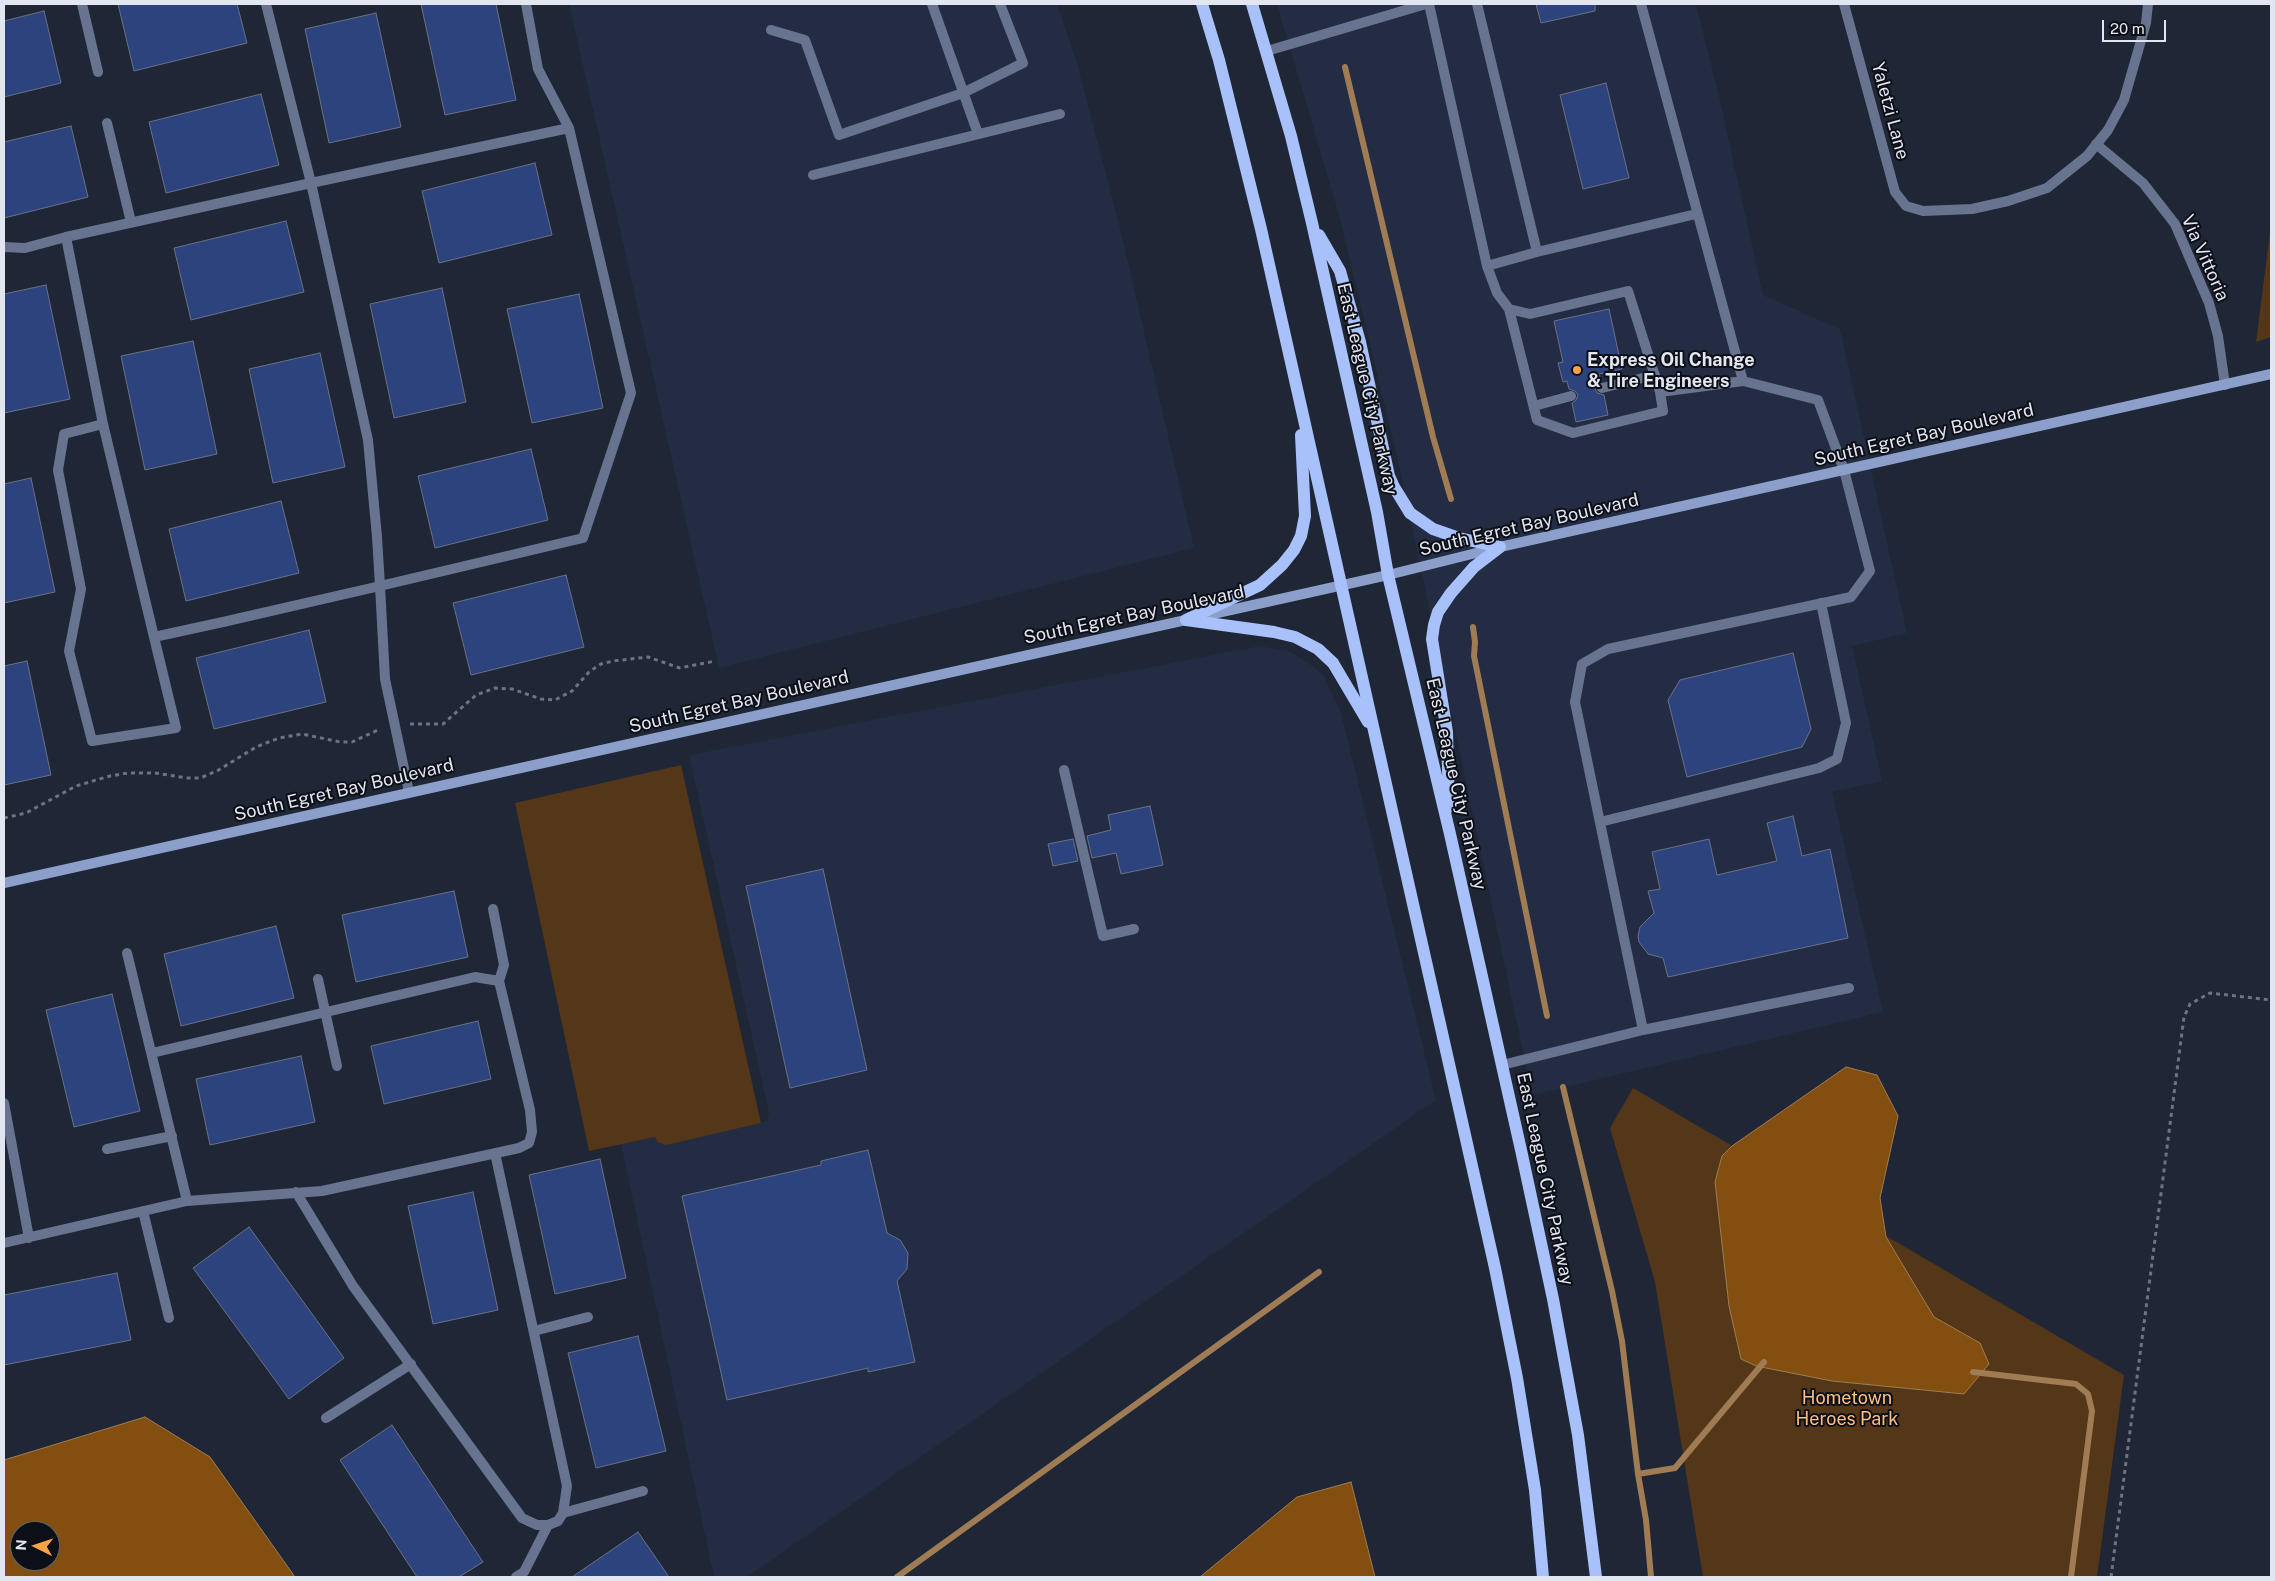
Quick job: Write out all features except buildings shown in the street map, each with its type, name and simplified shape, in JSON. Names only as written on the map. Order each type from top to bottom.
[{"type":"main road","points":[[1202,4],[1219,60],[1261,229],[1495,1268],[1517,1378],[1535,1490],[1543,1577]]},
{"type":"main road","name":"East League City Parkway","points":[[1252,4],[1268,51],[1292,136],[1377,512],[1388,575],[1450,834],[1502,1065],[1553,1299],[1578,1435],[1596,1577]]},
{"type":"main road","points":[[1312,223],[1340,272],[1360,342],[1394,487],[1410,513],[1432,529],[1459,538],[1500,547]]},
{"type":"main road","name":"South Egret Bay Boulevard","points":[[4,883],[1340,586],[1500,547],[2271,374]]},
{"type":"main road","points":[[1186,620],[1260,584],[1282,565],[1297,546],[1305,516],[1300,400]]},
{"type":"main road","points":[[1450,834],[1447,732],[1432,639],[1434,625],[1438,612],[1451,593],[1474,567],[1500,547]]},
{"type":"main road","points":[[1186,620],[1274,632],[1295,637],[1318,649],[1333,663],[1374,734]]},
{"type":"street","points":[[82,4],[98,72]]},
{"type":"street","points":[[266,4],[311,184],[368,440],[380,586],[385,679],[409,792]]},
{"type":"street","points":[[154,637],[583,538],[631,393],[569,128],[538,68],[526,4]]},
{"type":"street","points":[[932,4],[978,134]]},
{"type":"street","points":[[771,30],[805,40],[839,135],[963,93],[1023,63],[1000,4]]},
{"type":"street","points":[[1268,51],[1428,4],[1487,266],[1497,293],[1509,309],[1537,420],[1573,433],[1663,411],[1660,392],[1628,291],[1530,314],[1509,309]]},
{"type":"street","points":[[1477,4],[1537,252]]},
{"type":"street","points":[[1641,4],[1696,214],[1743,381]]},
{"type":"street","name":"Yaletzi Lane","points":[[1844,4],[1895,192],[1906,206],[1923,211],[1972,209],[2008,201],[2047,188],[2087,156],[2096,144]]},
{"type":"street","points":[[2096,144],[2108,130],[2124,100],[2146,23],[2148,4]]},
{"type":"street","points":[[813,175],[1060,114]]},
{"type":"street","points":[[106,123],[131,222]]},
{"type":"street","points":[[4,247],[26,248],[131,222],[569,128]]},
{"type":"street","name":"Via Vittoria","points":[[2096,144],[2143,183],[2175,224],[2209,303],[2218,336],[2225,384]]},
{"type":"street","points":[[1487,266],[1537,252],[1696,214]]},
{"type":"street","points":[[66,237],[103,424],[176,728],[92,741],[69,650],[81,589],[58,470],[64,434],[103,424]]},
{"type":"street","points":[[1602,388],[1655,375]]},
{"type":"street","points":[[1643,1030],[1575,702],[1582,664],[1608,649],[1851,597],[1870,571],[1844,470],[1818,400],[1743,381],[1660,392]]},
{"type":"street","points":[[1534,406],[1570,396]]},
{"type":"street","points":[[1600,822],[1818,768],[1838,759],[1846,723],[1821,603]]},
{"type":"street","points":[[1064,770],[1103,936],[1134,929]]},
{"type":"street","points":[[4,1243],[187,1201],[322,1190],[495,1153],[529,1143],[532,1132],[530,1110],[499,981],[504,965],[493,909]]},
{"type":"street","points":[[127,953],[187,1201]]},
{"type":"street","points":[[152,1053],[475,977],[499,981]]},
{"type":"street","points":[[318,979],[337,1066]]},
{"type":"street","points":[[1502,1065],[1643,1030],[1849,988]]},
{"type":"street","points":[[4,1103],[29,1238]]},
{"type":"street","points":[[107,1149],[172,1136]]},
{"type":"street","points":[[296,1192],[354,1286],[522,1518],[537,1525],[548,1525],[558,1521],[563,1513],[567,1486],[495,1153]]},
{"type":"street","points":[[143,1211],[169,1318]]},
{"type":"street","points":[[534,1331],[588,1317]]},
{"type":"street","points":[[326,1418],[411,1364]]},
{"type":"street","points":[[563,1513],[644,1491]]},
{"type":"street","points":[[516,1577],[524,1572],[548,1525]]},
{"type":"path","points":[[408,725],[443,724],[476,695],[495,688],[512,689],[541,699],[555,700],[572,691],[589,672],[601,664],[613,661],[648,657],[680,668],[714,661]]},
{"type":"path","points":[[4,818],[26,813],[76,786],[110,776],[128,772],[154,772],[186,778],[200,778],[217,771],[256,747],[279,738],[302,734],[340,742],[352,742],[383,728]]},
{"type":"path","points":[[2111,1577],[2184,1018],[2190,1004],[2210,993],[2271,1000]]},
{"type":"shaded area","points":[[569,4],[1057,4],[1077,63],[1122,236],[1194,548],[719,668]]},
{"type":"shaded area","points":[[1277,4],[1696,4],[1719,96],[1763,295],[1840,329],[1907,633],[1852,646],[1882,781],[1832,792],[1883,1012],[1532,1095],[1399,465],[1339,215]]},
{"type":"shaded area","points":[[1260,646],[1289,651],[1314,667],[1324,676],[1341,713],[1436,1100],[747,1577],[714,1577],[621,1144],[655,1137],[761,1123],[767,1120],[769,1113],[689,755]]},
{"type":"shaded area","points":[[1846,1067],[1877,1075],[1898,1116],[1880,1198],[1886,1237],[1934,1317],[1980,1343],[1989,1364],[1964,1394],[1832,1381],[1756,1366],[1741,1359],[1729,1306],[1715,1182],[1722,1156],[1732,1146]]},
{"type":"shaded area","points":[[145,1417],[210,1457],[295,1577],[4,1577],[4,1460]]},
{"type":"shaded area","points":[[1351,1482],[1375,1577],[1200,1577],[1297,1497]]},
{"type":"green space","points":[[2271,225],[2271,337],[2256,342]]},
{"type":"green space","points":[[681,765],[761,1123],[666,1145],[658,1142],[655,1137],[589,1151],[515,803]]},
{"type":"green space","name":"Hometown Heroes Park","points":[[1633,1088],[2124,1375],[2097,1577],[1703,1577],[1655,1282],[1610,1128]]},
{"type":"waterway","points":[[1345,67],[1433,437],[1451,499]]},
{"type":"waterway","points":[[1473,627],[1474,656],[1547,1016]]},
{"type":"waterway","points":[[1563,1087],[1612,1291],[1622,1341],[1638,1474],[1646,1520],[1651,1577]]},
{"type":"waterway","points":[[897,1577],[1319,1272]]},
{"type":"waterway","points":[[1638,1474],[1675,1468],[1764,1362]]},
{"type":"waterway","points":[[1973,1372],[2076,1384],[2088,1394],[2092,1411],[2071,1577]]},
{"type":"place","name":"Express Oil Change & Tire Engineers","points":[[1577,370]]}]
